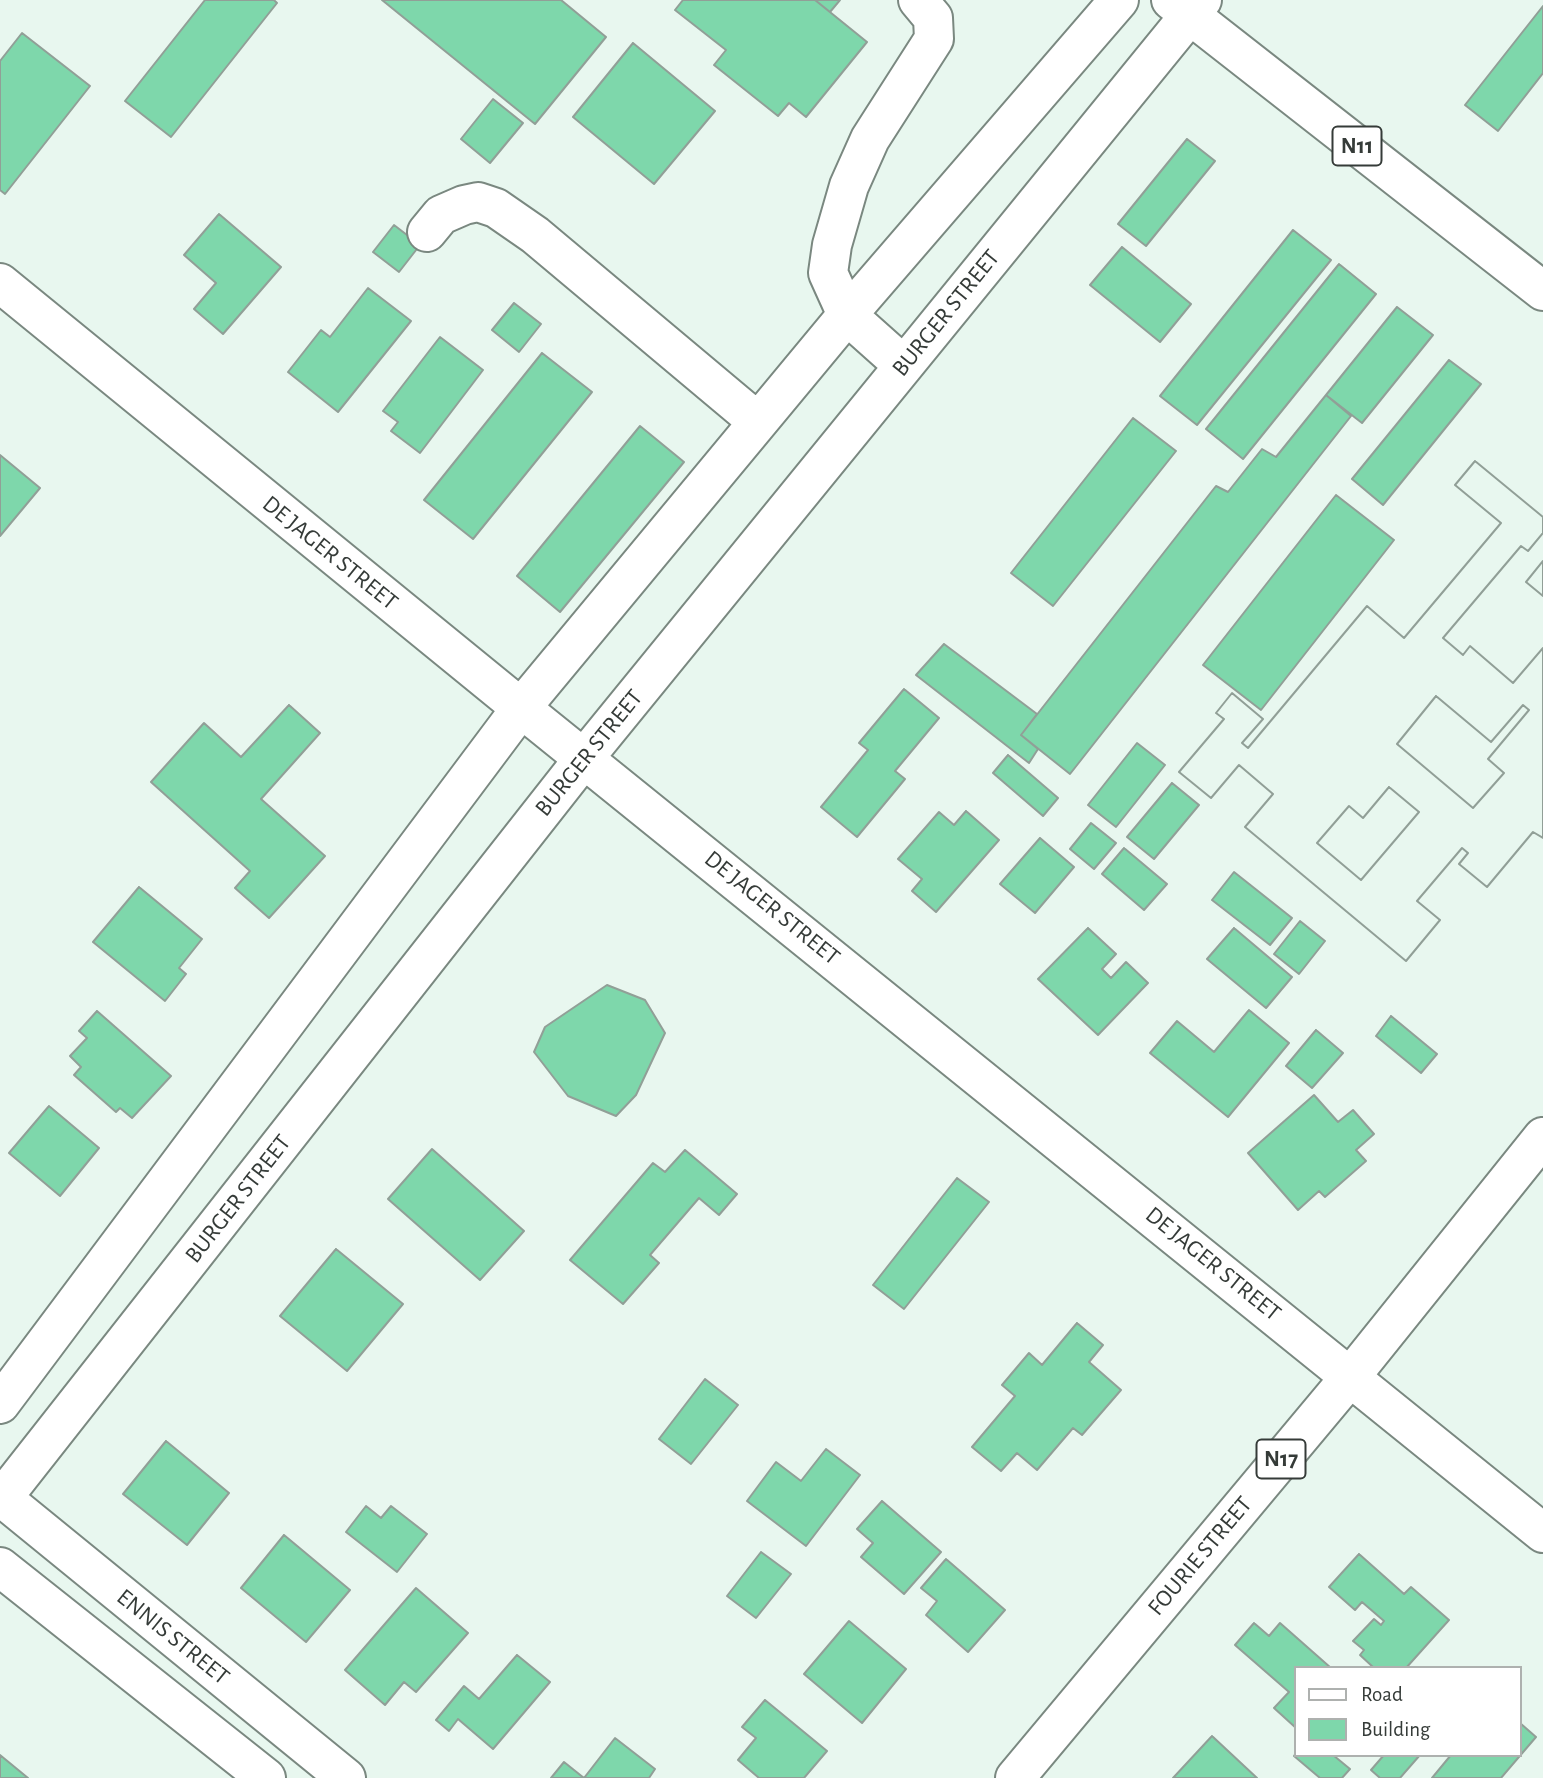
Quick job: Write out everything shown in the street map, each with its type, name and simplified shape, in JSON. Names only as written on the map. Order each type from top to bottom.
[{"type":"main road","points":[[903,365],[847,315],[828,273],[832,245],[849,186],[870,139],[934,39],[933,18],[918,0]]},
{"type":"main road","points":[[0,1404],[520,708],[847,315],[1119,0]]},
{"type":"main road","name":"N11","points":[[1188,5],[1543,291]]},
{"type":"main road","name":"BURGER STREET","points":[[1,1499],[585,757],[903,365],[1188,5]]},
{"type":"main road","points":[[426,232],[441,215],[464,205],[478,202],[496,208],[535,235],[758,422]]},
{"type":"main road","name":"DE JAGER STREET","points":[[0,284],[520,708],[585,757],[1543,1533]]},
{"type":"main road","name":"FOURIE STREET","points":[[1015,1778],[1351,1376],[1543,1138]]},
{"type":"main road","name":"ENNIS STREET","points":[[1,1499],[346,1778]]},
{"type":"main road","points":[[0,1567],[266,1778]]},
{"type":"building","points":[[205,0],[274,0],[277,3],[171,137],[125,101]]},
{"type":"building","points":[[382,0],[561,0],[606,37],[535,124]]},
{"type":"building","points":[[683,0],[815,0],[867,42],[806,117],[789,103],[778,116],[714,65],[726,50],[675,10]]},
{"type":"building","points":[[815,0],[840,0],[830,12]]},
{"type":"building","points":[[1543,6],[1543,73],[1498,131],[1465,105]]},
{"type":"building","points":[[22,33],[90,86],[5,194],[0,190],[0,61]]},
{"type":"building","points":[[633,43],[715,111],[654,184],[573,117]]},
{"type":"building","points":[[493,99],[523,123],[490,163],[461,139]]},
{"type":"building","points":[[1187,139],[1215,161],[1146,246],[1118,224]]},
{"type":"building","points":[[219,214],[281,267],[223,334],[194,309],[216,283],[184,255]]},
{"type":"building","points":[[394,225],[420,245],[399,272],[373,252]]},
{"type":"building","points":[[1293,230],[1331,260],[1197,425],[1160,396]]},
{"type":"building","points":[[1122,247],[1191,304],[1160,342],[1090,285]]},
{"type":"building","points":[[1339,264],[1376,294],[1243,459],[1206,429]]},
{"type":"building","points":[[368,288],[411,321],[338,412],[288,372],[321,330],[330,337]]},
{"type":"building","points":[[514,303],[541,324],[519,352],[492,330]]},
{"type":"building","points":[[1397,307],[1433,335],[1362,423],[1326,395]]},
{"type":"building","points":[[440,337],[483,370],[420,453],[391,431],[398,422],[383,411]]},
{"type":"building","points":[[542,353],[592,392],[473,539],[424,500]]},
{"type":"building","points":[[1449,360],[1481,384],[1383,505],[1352,479]]},
{"type":"building","points":[[1326,395],[1351,416],[1070,774],[1021,735],[1216,486],[1228,492],[1262,449],[1276,457]]},
{"type":"building","points":[[1133,418],[1176,451],[1053,606],[1011,573]]},
{"type":"building","points":[[640,426],[684,462],[560,612],[517,576]]},
{"type":"building","points":[[0,455],[40,488],[0,536]]},
{"type":"building","points":[[1475,461],[1543,517],[1543,533],[1528,551],[1521,546],[1443,638],[1463,655],[1470,646],[1513,683],[1543,648],[1543,838],[1533,832],[1487,887],[1459,864],[1468,853],[1462,848],[1417,901],[1440,920],[1406,961],[1245,827],[1273,794],[1239,765],[1211,798],[1179,772],[1224,719],[1216,713],[1232,693],[1263,719],[1242,743],[1248,748],[1367,606],[1404,638],[1501,523],[1455,485]],"holes":[[[1436,696],[1491,742],[1523,705],[1529,710],[1488,759],[1504,773],[1473,808],[1397,744]],[[1389,787],[1419,812],[1361,880],[1317,843],[1349,806],[1363,818]]]},
{"type":"building","points":[[1475,461],[1543,517],[1543,533],[1528,551],[1521,546],[1443,638],[1463,655],[1470,646],[1513,683],[1543,648],[1543,838],[1533,832],[1487,887],[1459,864],[1468,853],[1462,848],[1417,901],[1440,920],[1406,961],[1245,827],[1273,794],[1239,765],[1211,798],[1179,772],[1224,719],[1216,713],[1232,693],[1263,719],[1242,743],[1248,748],[1367,606],[1404,638],[1501,523],[1455,485]]},
{"type":"building","points":[[1336,495],[1394,540],[1261,710],[1203,665]]},
{"type":"building","points":[[1543,561],[1543,596],[1526,582]]},
{"type":"building","points":[[1543,561],[1543,596],[1526,582]]},
{"type":"building","points":[[944,644],[1037,714],[1021,735],[1038,749],[1029,763],[916,675]]},
{"type":"building","points":[[904,689],[939,718],[895,771],[905,779],[857,837],[821,807],[868,750],[859,743]]},
{"type":"building","points":[[1436,696],[1491,742],[1523,705],[1529,710],[1488,759],[1504,773],[1473,808],[1397,744]]},
{"type":"building","points":[[289,705],[320,733],[261,799],[325,856],[269,918],[235,888],[250,871],[151,782],[204,723],[241,757]]},
{"type":"building","points":[[1137,743],[1165,765],[1116,827],[1088,805]]},
{"type":"building","points":[[1008,755],[1058,798],[1043,816],[993,773]]},
{"type":"building","points":[[1172,783],[1199,805],[1154,859],[1127,837]]},
{"type":"building","points":[[1389,787],[1419,812],[1361,880],[1317,843],[1349,806],[1363,818]]},
{"type":"building","points":[[966,811],[999,840],[936,912],[912,891],[922,879],[898,859],[939,812],[954,825]]},
{"type":"building","points":[[1091,823],[1116,843],[1094,869],[1070,849]]},
{"type":"building","points":[[1040,838],[1074,867],[1035,913],[1000,884]]},
{"type":"building","points":[[1124,848],[1167,884],[1144,910],[1102,874]]},
{"type":"building","points":[[1234,872],[1292,918],[1270,945],[1212,900]]},
{"type":"building","points":[[139,887],[202,939],[179,968],[186,974],[165,1001],[93,942]]},
{"type":"building","points":[[1300,921],[1325,941],[1299,974],[1274,954]]},
{"type":"building","points":[[1088,928],[1116,954],[1102,969],[1111,978],[1126,962],[1148,983],[1098,1035],[1038,979]]},
{"type":"building","points":[[1234,928],[1292,977],[1266,1008],[1207,959]]},
{"type":"building","points":[[607,985],[645,1000],[665,1033],[636,1095],[616,1116],[568,1096],[534,1052],[545,1027]]},
{"type":"building","points":[[1249,1010],[1289,1043],[1228,1117],[1150,1053],[1177,1021],[1214,1052]]},
{"type":"building","points":[[97,1011],[171,1076],[132,1118],[120,1108],[116,1112],[74,1075],[81,1067],[70,1056],[87,1038],[79,1031]]},
{"type":"building","points":[[1391,1016],[1437,1054],[1421,1073],[1376,1036]]},
{"type":"building","points":[[1316,1030],[1343,1053],[1312,1088],[1286,1066]]},
{"type":"building","points":[[1314,1095],[1338,1122],[1353,1110],[1374,1134],[1356,1150],[1366,1161],[1325,1197],[1319,1191],[1298,1210],[1248,1153]]},
{"type":"building","points":[[49,1106],[99,1148],[60,1196],[9,1153]]},
{"type":"building","points":[[432,1149],[524,1231],[480,1280],[388,1199]]},
{"type":"building","points":[[685,1150],[737,1194],[719,1215],[699,1198],[650,1255],[659,1263],[623,1304],[570,1260],[653,1163],[665,1172]]},
{"type":"building","points":[[957,1178],[989,1202],[904,1309],[873,1285]]},
{"type":"building","points":[[336,1249],[403,1304],[347,1371],[280,1316]]},
{"type":"building","points":[[1077,1323],[1103,1345],[1089,1362],[1121,1390],[1082,1435],[1073,1428],[1037,1470],[1017,1453],[1001,1471],[972,1447],[1015,1396],[1002,1385],[1029,1353],[1042,1365]]},
{"type":"building","points":[[705,1379],[738,1405],[691,1464],[659,1439]]},
{"type":"building","points":[[166,1441],[229,1493],[187,1545],[123,1494]]},
{"type":"building","points":[[826,1449],[860,1475],[806,1546],[747,1501],[776,1462],[801,1481]]},
{"type":"building","points":[[882,1501],[941,1552],[904,1594],[861,1557],[873,1543],[857,1529]]},
{"type":"building","points":[[366,1506],[381,1518],[391,1506],[427,1534],[397,1572],[346,1532]]},
{"type":"building","points":[[284,1535],[350,1590],[306,1642],[241,1588]]},
{"type":"building","points":[[761,1552],[791,1574],[756,1618],[727,1596]]},
{"type":"building","points":[[1359,1554],[1404,1594],[1411,1587],[1449,1620],[1408,1666],[1372,1666],[1360,1655],[1364,1650],[1353,1641],[1374,1619],[1381,1625],[1384,1621],[1362,1602],[1355,1610],[1329,1587]]},
{"type":"building","points":[[946,1559],[1005,1610],[968,1652],[926,1615],[937,1601],[921,1588]]},
{"type":"building","points":[[416,1588],[468,1633],[416,1692],[404,1682],[385,1705],[345,1670]]},
{"type":"building","points":[[849,1621],[906,1669],[862,1723],[804,1674]]},
{"type":"building","points":[[1254,1623],[1269,1636],[1280,1623],[1329,1666],[1294,1666],[1294,1726],[1274,1708],[1289,1692],[1235,1645]]},
{"type":"building","points":[[517,1655],[550,1682],[493,1749],[458,1719],[449,1731],[436,1720],[464,1686],[479,1699]]},
{"type":"building","points":[[765,1700],[827,1751],[804,1778],[759,1778],[738,1760],[756,1738],[742,1727]]},
{"type":"building","points":[[1522,1725],[1536,1737],[1522,1753]]},
{"type":"building","points":[[1212,1736],[1257,1778],[1173,1778]]},
{"type":"building","points":[[615,1738],[655,1769],[649,1778],[584,1778]]},
{"type":"building","points":[[0,1755],[28,1778],[0,1778]]},
{"type":"building","points":[[1295,1757],[1335,1757],[1350,1769],[1342,1778],[1320,1778]]},
{"type":"building","points":[[1382,1757],[1418,1757],[1400,1778],[1380,1778],[1371,1770]]},
{"type":"building","points":[[1449,1757],[1519,1757],[1501,1778],[1432,1778]]},
{"type":"building","points":[[564,1762],[584,1778],[551,1778]]}]
